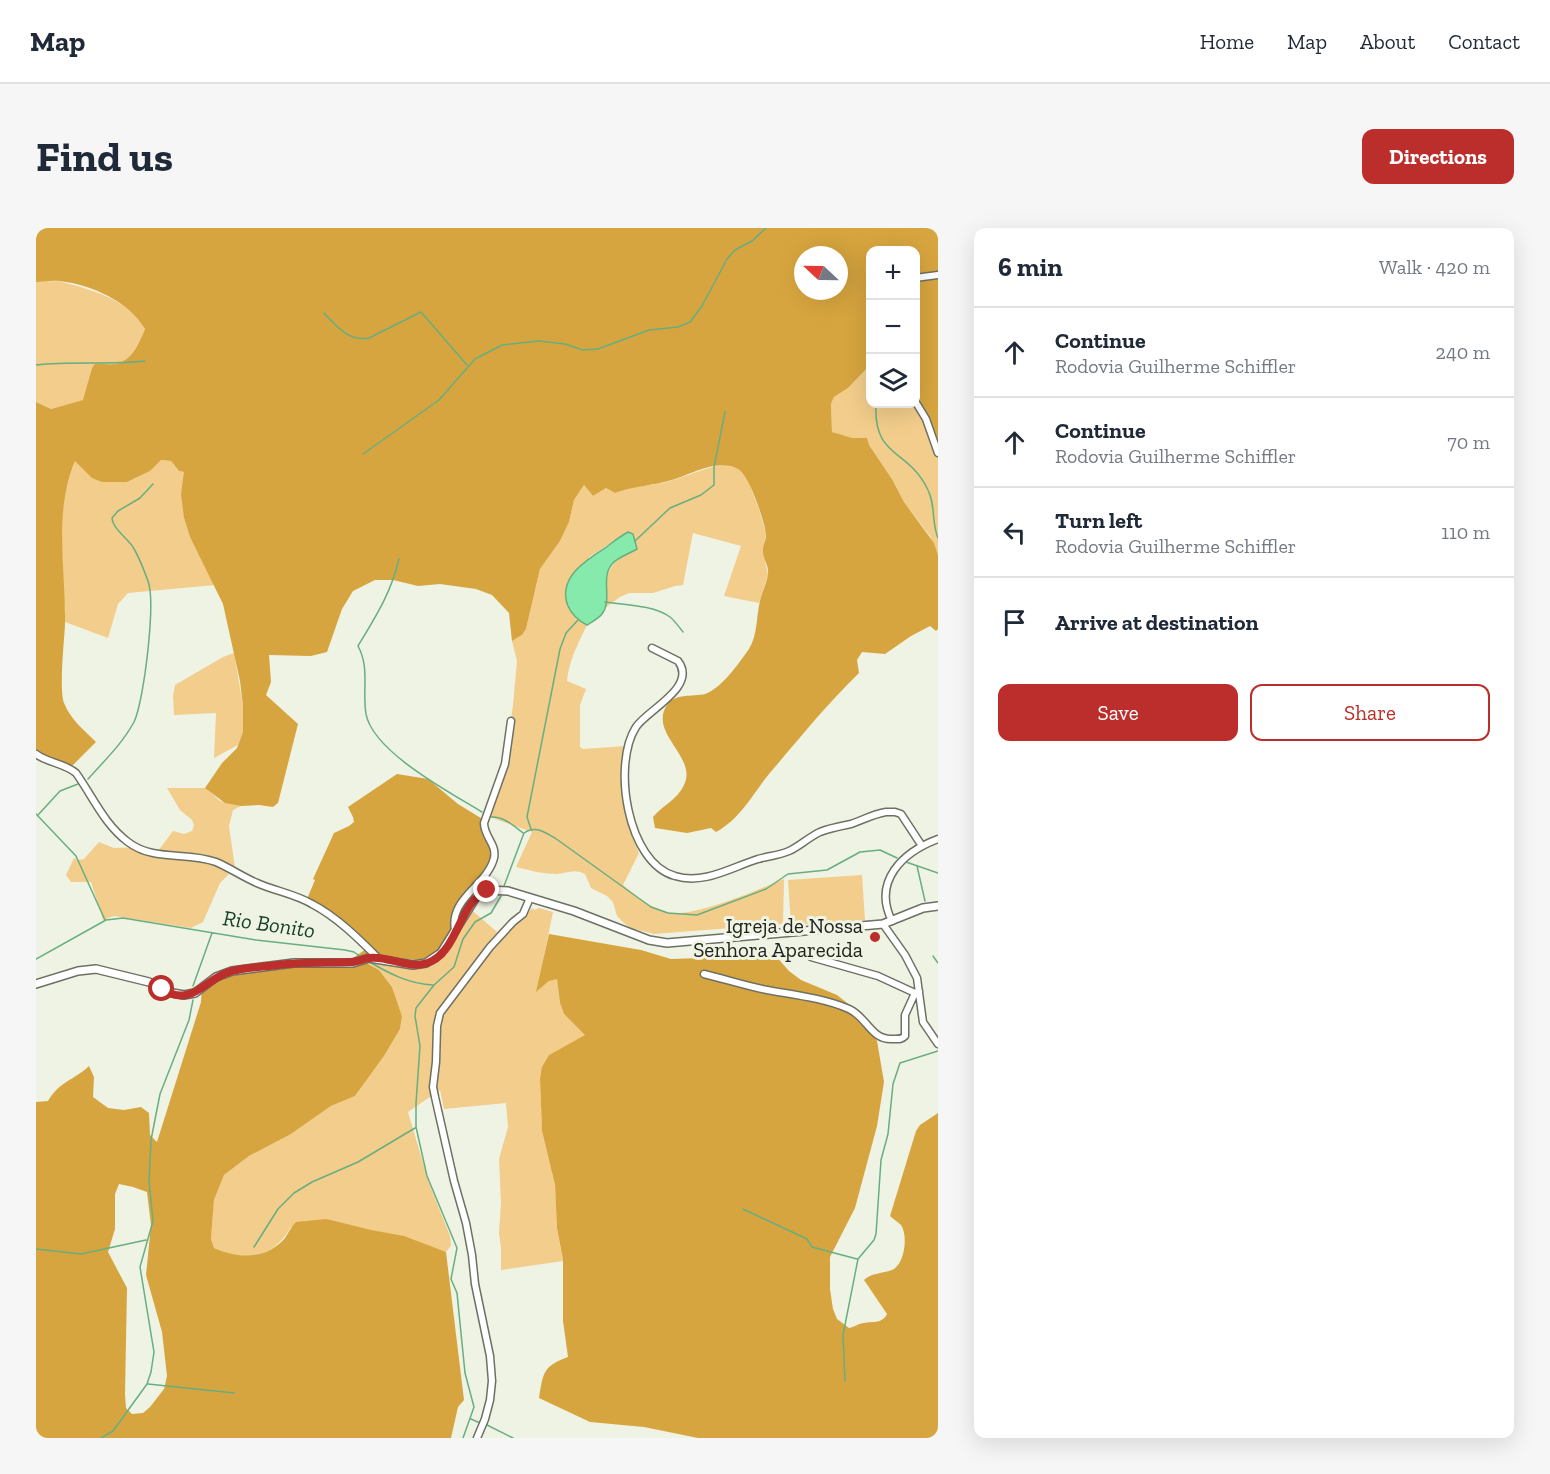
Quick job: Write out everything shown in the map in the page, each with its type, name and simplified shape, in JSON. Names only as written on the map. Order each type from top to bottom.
[{"type":"street","points":[[920,277],[938,275]]},
{"type":"street","points":[[920,408],[938,453]]},
{"type":"street","points":[[652,648],[681,664],[681,677],[672,695],[642,719],[632,734],[627,752],[626,782],[630,815],[639,842],[650,859],[662,869],[680,877],[720,874],[786,852],[823,831],[886,812],[901,814],[922,846]]},
{"type":"street","points":[[455,930],[454,918],[460,904],[485,877],[494,856],[495,848],[484,831],[484,823],[505,764],[512,721]]},
{"type":"street","points":[[36,754],[49,762],[70,768],[76,773],[103,816],[128,842],[140,850],[168,857],[199,858],[215,862],[257,884],[312,903],[328,914],[379,959]]},
{"type":"street","points":[[892,921],[886,896],[890,878],[904,857],[938,839]]},
{"type":"street","points":[[36,984],[78,971],[96,969],[149,982],[167,992],[184,995],[195,993],[216,977],[232,971],[294,963],[353,963],[366,959],[413,965],[426,963],[441,953],[476,897],[487,890],[508,891],[574,911],[649,940],[667,943],[883,924],[923,908],[938,906]]},
{"type":"street","points":[[477,1438],[489,1409],[491,1369],[466,1222],[454,1181],[433,1087],[437,1026],[444,1005],[501,934],[524,914],[530,898]]},
{"type":"street","points":[[883,924],[917,978],[923,1022],[938,1044]]},
{"type":"street","points":[[811,957],[878,976],[918,992]]},
{"type":"street","points":[[704,974],[837,1005],[861,1016],[874,1033],[883,1039],[901,1039],[905,1036],[905,1015],[918,992]]},
{"type":"shaded area","points":[[36,228],[938,228],[938,455],[918,408],[920,408],[920,246],[866,246],[866,369],[848,388],[834,397],[831,404],[832,432],[852,438],[867,438],[904,502],[934,543],[938,555],[938,629],[936,631],[930,626],[885,654],[862,652],[857,660],[859,673],[813,722],[769,774],[746,806],[725,826],[716,832],[711,828],[687,833],[655,828],[653,817],[678,795],[687,775],[685,765],[664,725],[663,715],[670,701],[684,696],[705,694],[718,686],[749,649],[754,637],[760,601],[768,574],[763,553],[765,529],[756,499],[747,480],[738,469],[729,466],[720,465],[701,469],[673,480],[615,493],[606,488],[593,496],[584,485],[574,500],[569,522],[560,541],[540,569],[526,629],[522,635],[512,641],[509,613],[492,595],[476,589],[440,584],[418,586],[393,580],[375,580],[353,591],[342,609],[327,652],[311,656],[269,655],[271,682],[266,695],[298,724],[278,803],[273,807],[225,803],[205,788],[222,763],[237,748],[243,732],[240,681],[223,604],[190,537],[184,518],[181,494],[184,472],[179,471],[171,461],[161,460],[150,471],[127,482],[102,482],[92,478],[75,461],[68,481],[62,521],[65,604],[63,696],[70,714],[96,742],[72,766],[36,757],[36,402],[51,409],[83,400],[95,364],[114,364],[126,360],[134,351],[145,329],[129,310],[108,296],[84,286],[54,281],[36,282]]},
{"type":"shaded area","points":[[59,281],[96,292],[118,303],[137,318],[145,329],[135,350],[125,360],[119,363],[103,363],[92,368],[84,400],[51,409],[36,402],[36,282]]},
{"type":"shaded area","points":[[866,369],[866,408],[918,408],[922,413],[938,455],[938,555],[930,536],[904,502],[892,479],[869,445],[832,432],[831,404],[834,397],[848,388]]},
{"type":"shaded area","points":[[75,460],[102,482],[127,482],[150,471],[160,460],[171,461],[179,471],[184,472],[184,518],[190,537],[215,585],[128,593],[118,604],[108,638],[65,622],[61,532],[64,495]]},
{"type":"shaded area","points":[[725,465],[740,469],[748,480],[766,534],[763,549],[768,575],[759,603],[724,596],[741,546],[693,533],[683,585],[653,593],[629,593],[605,608],[607,576],[613,564],[628,554],[614,540],[589,557],[584,624],[587,625],[572,659],[567,681],[586,689],[580,705],[580,747],[583,749],[627,746],[626,783],[635,844],[639,853],[623,885],[654,907],[678,913],[726,902],[784,879],[783,924],[654,934],[631,928],[625,924],[617,916],[613,902],[607,896],[591,888],[585,874],[581,872],[546,873],[516,867],[532,832],[487,816],[508,741],[517,661],[512,641],[522,635],[526,629],[540,569],[560,541],[569,522],[574,500],[584,485],[593,496],[606,488],[615,493],[634,487],[666,482]]},
{"type":"shaded area","points":[[628,532],[633,534],[637,549],[620,557],[612,564],[607,576],[605,608],[599,617],[587,625],[576,617],[568,606],[566,587],[582,564]]},
{"type":"shaded area","points":[[234,653],[243,706],[243,732],[238,745],[214,758],[216,713],[174,715],[175,685]]},
{"type":"shaded area","points":[[397,774],[428,779],[458,804],[484,820],[491,853],[487,878],[438,953],[424,960],[387,958],[365,962],[379,970],[392,987],[402,1016],[400,1029],[355,1096],[331,1106],[291,1134],[249,1156],[224,1175],[214,1200],[211,1239],[214,1248],[223,1252],[242,1255],[261,1254],[278,1245],[296,1222],[326,1219],[404,1236],[446,1252],[464,1400],[458,1407],[451,1438],[36,1438],[36,1102],[48,1101],[62,1085],[89,1066],[94,1077],[93,1097],[108,1108],[124,1110],[141,1107],[149,1113],[150,1135],[157,1142],[201,1002],[202,985],[227,974],[353,958],[366,949],[307,899],[315,880],[313,879],[334,833],[354,822],[348,807]],"holes":[[[119,1184],[147,1192],[151,1225],[146,1275],[162,1332],[167,1376],[164,1389],[150,1407],[143,1413],[132,1414],[126,1408],[125,1394],[127,1288],[108,1252],[115,1229],[115,1194]]]},
{"type":"shaded area","points":[[167,788],[206,788],[220,801],[241,806],[233,810],[229,826],[235,868],[220,883],[203,922],[191,928],[114,916],[103,920],[91,882],[71,882],[66,875],[74,858],[84,859],[99,842],[114,848],[144,847],[158,851],[173,831],[184,834],[192,831],[194,825],[192,820],[180,810]]},
{"type":"shaded area","points":[[862,875],[865,920],[791,925],[788,880]]},
{"type":"shaded area","points":[[468,907],[497,932],[513,916],[530,911],[532,908],[553,912],[537,991],[549,981],[557,978],[560,1003],[564,1014],[586,1035],[549,1055],[540,1079],[542,1131],[555,1185],[557,1228],[563,1261],[501,1270],[499,1159],[508,1127],[506,1103],[444,1109],[440,1090],[408,1112],[429,1183],[450,1236],[451,1246],[446,1252],[343,1223],[291,1227],[276,1245],[258,1255],[237,1255],[214,1248],[211,1239],[214,1200],[224,1175],[249,1156],[291,1134],[331,1106],[355,1096],[400,1029],[402,1016],[392,987],[379,970],[365,961]]},
{"type":"shaded area","points":[[549,934],[641,950],[671,959],[702,958],[759,949],[775,955],[789,971],[801,980],[837,995],[856,1010],[877,1041],[884,1082],[877,1126],[855,1208],[830,1257],[830,1289],[833,1309],[837,1319],[849,1328],[862,1323],[880,1321],[887,1314],[864,1280],[894,1269],[901,1261],[904,1248],[903,1229],[890,1216],[916,1131],[920,1125],[938,1113],[938,1438],[698,1438],[644,1427],[590,1422],[539,1398],[543,1376],[549,1367],[568,1357],[563,1321],[563,1260],[557,1228],[555,1185],[542,1131],[540,1079],[542,1067],[549,1055],[585,1035],[564,1014],[557,979],[549,981],[536,992]]},
{"type":"waterway","points":[[363,454],[439,400],[475,359],[502,345],[539,341],[565,344],[583,350],[598,349],[649,330],[678,327],[690,322],[702,306],[727,259],[735,250],[752,241],[766,228]]},
{"type":"waterway","points":[[933,228],[938,232]]},
{"type":"waterway","points":[[324,313],[338,328],[355,338],[362,339],[369,338],[421,312],[467,365]]},
{"type":"waterway","points":[[36,365],[145,361]]},
{"type":"waterway","points":[[876,408],[880,434],[886,444],[919,475],[930,494],[938,538]]},
{"type":"waterway","points":[[635,541],[670,508],[701,495],[714,485],[714,467],[725,412]]},
{"type":"waterway","points":[[88,779],[124,738],[134,722],[142,694],[150,629],[150,592],[148,581],[133,547],[115,526],[112,518],[118,511],[140,498],[153,484]]},
{"type":"waterway","points":[[399,559],[387,594],[358,646],[365,671],[366,714],[372,728],[383,743],[398,757],[434,783],[482,812]]},
{"type":"waterway","points":[[605,602],[639,606],[663,613],[670,617],[683,632]]},
{"type":"waterway","points":[[531,829],[527,817],[560,649],[566,633],[578,620]]},
{"type":"waterway","points":[[38,815],[60,791],[78,784]]},
{"type":"waterway","name":"Rio Bonito","points":[[36,814],[76,856],[105,920]]},
{"type":"waterway","points":[[491,817],[504,820],[523,833]]},
{"type":"waterway","name":"Rio Bonito","points":[[504,886],[524,833],[532,830],[539,830],[555,838],[651,907],[668,913],[697,915],[766,889],[788,874],[827,870],[860,852],[880,850],[897,858]]},
{"type":"waterway","name":"Rio Bonito","points":[[906,862],[938,873]]},
{"type":"waterway","points":[[917,866],[925,901]]},
{"type":"waterway","points":[[463,1438],[474,1407],[465,1373],[457,1293],[451,1279],[457,1248],[427,1176],[416,1127],[420,1046],[415,1016],[416,1008],[434,985],[454,967],[463,939],[475,922],[491,913],[501,896]]},
{"type":"waterway","name":"Rio Bonito","points":[[36,959],[106,920],[123,918],[256,940],[345,950],[361,957]]},
{"type":"waterway","points":[[193,986],[212,933]]},
{"type":"waterway","points":[[933,956],[938,963]]},
{"type":"waterway","name":"Rio Bonito","points":[[368,961],[399,977],[416,983],[433,985]]},
{"type":"waterway","points":[[101,1438],[113,1431],[147,1384],[151,1372],[154,1352],[140,1267],[153,1221],[149,1181],[151,1140],[160,1094],[189,1020],[193,1000]]},
{"type":"waterway","points":[[845,1381],[843,1335],[858,1259],[874,1240],[876,1234],[881,1160],[888,1134],[893,1084],[900,1063],[938,1051]]},
{"type":"waterway","points":[[254,1247],[278,1209],[294,1193],[312,1182],[358,1162],[415,1128]]},
{"type":"waterway","points":[[743,1209],[807,1239],[812,1247],[857,1259]]},
{"type":"waterway","points":[[36,1249],[81,1254],[146,1240]]},
{"type":"waterway","points":[[148,1384],[234,1393]]},
{"type":"waterway","points":[[471,1419],[480,1423]]},
{"type":"waterway","points":[[487,1425],[513,1438]]},
{"type":"place","name":"Igreja de Nossa Senhora Aparecida","points":[[875,937]]},
{"type":"route","points":[[162,989],[177,995],[190,994],[195,993],[216,977],[232,971],[294,963],[353,963],[369,958],[413,965],[426,963],[441,953],[476,897],[487,890]]}]
